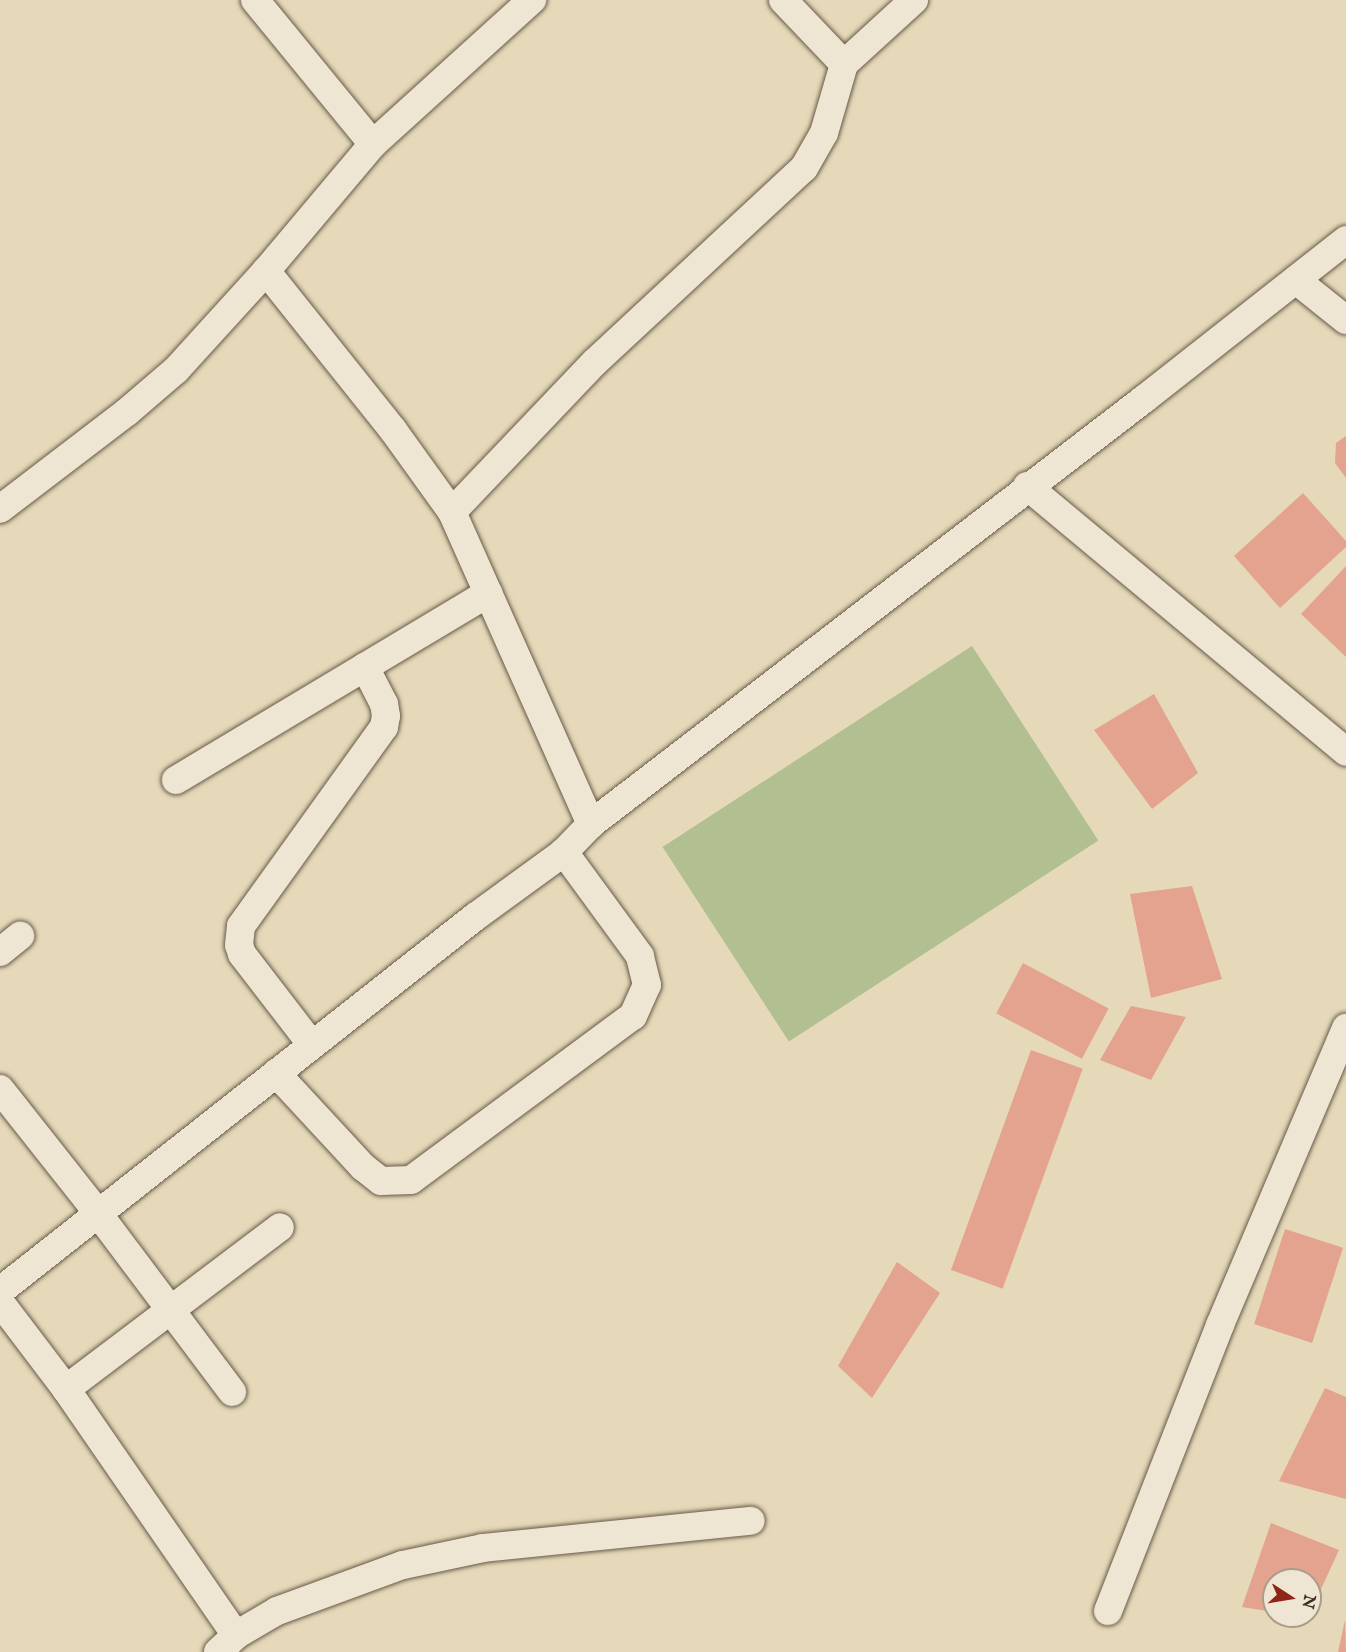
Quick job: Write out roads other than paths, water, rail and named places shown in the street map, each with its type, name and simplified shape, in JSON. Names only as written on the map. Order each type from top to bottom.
[{"type":"street","points":[[255,0],[373,144]]},
{"type":"street","points":[[0,509],[127,412],[176,370],[266,271],[373,144],[532,0]]},
{"type":"street","points":[[783,0],[843,64]]},
{"type":"street","points":[[452,512],[595,362],[804,168],[824,133],[843,64],[914,0]]},
{"type":"street","points":[[0,1291],[475,917],[564,852],[591,824],[1346,240]]},
{"type":"street","points":[[266,271],[393,430],[452,512],[591,824]]},
{"type":"street","points":[[1296,280],[1346,320]]},
{"type":"street","points":[[1027,486],[1346,752]]},
{"type":"street","points":[[176,780],[488,594]]},
{"type":"street","points":[[312,1045],[242,954],[240,935],[242,926],[384,727],[386,716],[384,704],[365,667]]},
{"type":"street","points":[[276,1073],[363,1167],[381,1181],[411,1180],[633,1016],[647,985],[640,956],[564,852]]},
{"type":"street","points":[[1108,1611],[1220,1325],[1346,1028]]},
{"type":"street","points":[[0,1089],[98,1212],[232,1392]]},
{"type":"street","points":[[66,1389],[280,1227]]},
{"type":"street","points":[[0,1302],[66,1389],[227,1644],[277,1611],[403,1565],[483,1548],[751,1521]]}]
